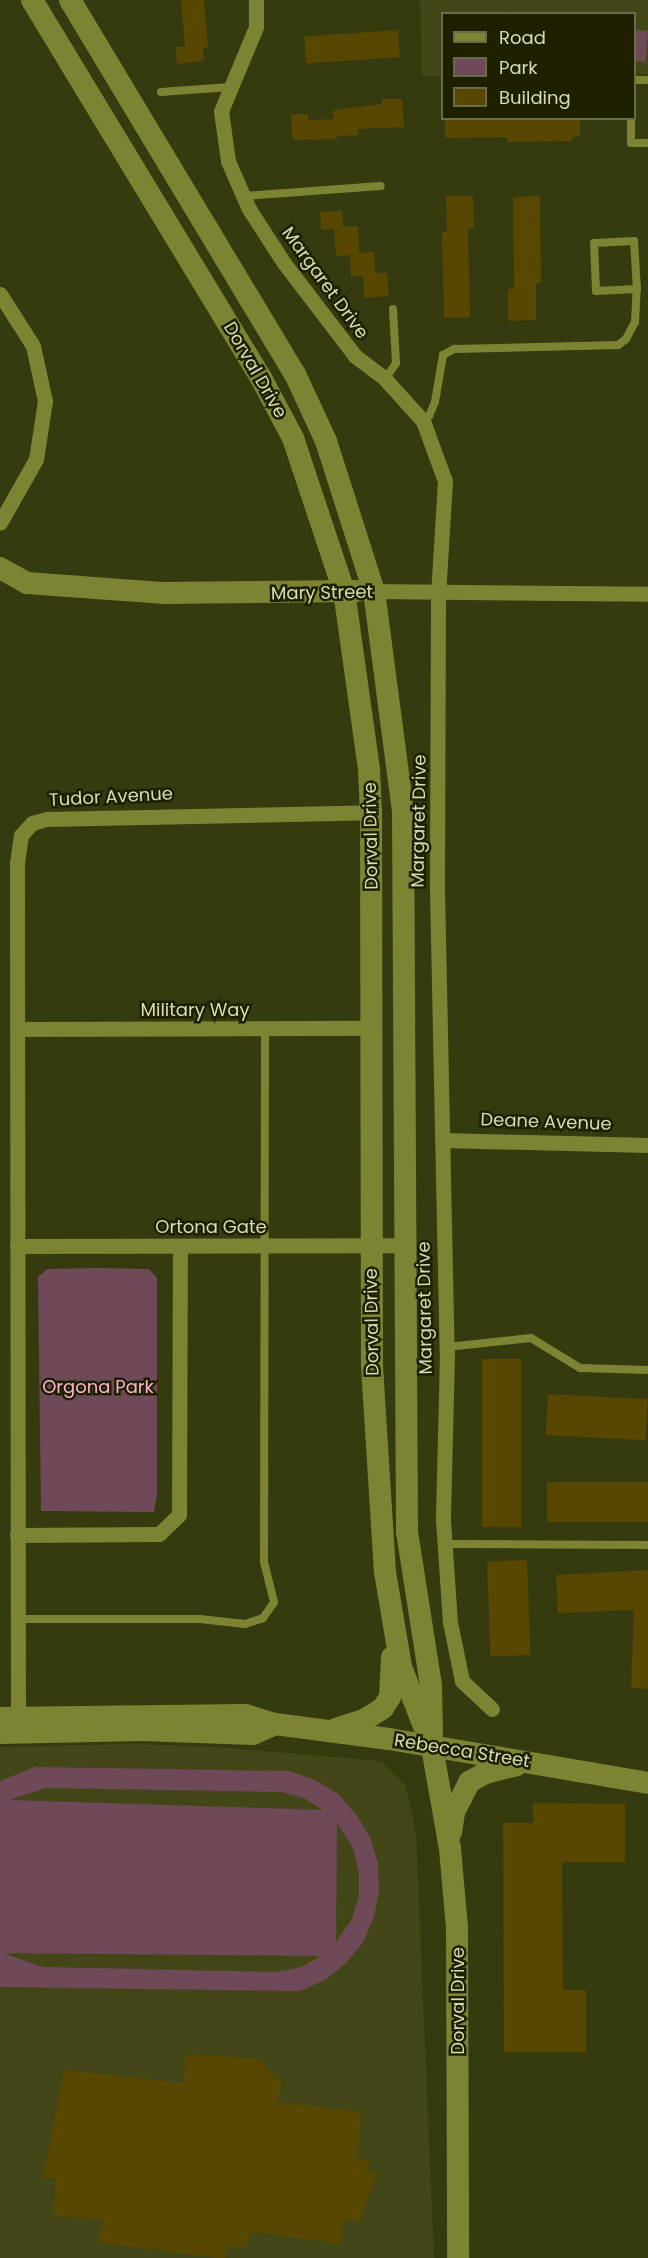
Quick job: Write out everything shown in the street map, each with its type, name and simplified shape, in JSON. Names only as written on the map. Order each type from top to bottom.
[{"type":"main road","name":"Dorval Drive","points":[[32,0],[283,418],[312,485],[344,591],[369,770],[371,812],[372,1366],[385,1572],[401,1667],[432,1747]]},
{"type":"main road","name":"Dorval Drive","points":[[70,0],[295,374],[326,441],[374,591],[403,810],[407,1532],[431,1686],[432,1747],[450,1849],[458,1928],[458,2258]]},
{"type":"main road","name":"Mary Street","points":[[0,568],[27,583],[162,593],[374,591]]},
{"type":"main road","points":[[321,1731],[364,1720],[382,1708],[390,1697],[392,1622]]},
{"type":"main road","name":"Rebecca Street","points":[[9,1717],[208,1713],[245,1715],[275,1724],[533,1762],[648,1783]]},
{"type":"main road","name":"Rebecca Street","points":[[0,1733],[142,1730],[253,1734],[275,1724]]},
{"type":"main road","points":[[450,1849],[454,1812],[469,1782],[485,1773],[533,1762]]},
{"type":"street","name":"Margaret Drive","points":[[256,0],[256,27],[221,111],[228,160],[244,196],[284,263],[355,356],[385,379],[423,421],[445,482],[438,595],[442,1140],[447,1347],[445,1544],[450,1622],[462,1682],[492,1709]]},
{"type":"street","points":[[0,294],[33,346],[45,401],[36,459],[0,523]]},
{"type":"street","name":"Mary Street","points":[[374,591],[438,595],[648,594]]},
{"type":"street","name":"Tudor Avenue","points":[[9,1717],[17,1619],[18,843],[32,823],[47,819],[189,813],[371,812]]},
{"type":"street","name":"Military Way","points":[[18,1029],[372,1028]]},
{"type":"street","name":"Deane Avenue","points":[[442,1140],[648,1145]]},
{"type":"street","name":"Ortona Gate","points":[[17,1246],[405,1245]]},
{"type":"street","points":[[17,1535],[159,1534],[179,1515],[180,1247]]},
{"type":"lane","points":[[160,92],[232,86]]},
{"type":"lane","points":[[631,120],[631,143],[648,143]]},
{"type":"lane","points":[[244,196],[381,186]]},
{"type":"lane","points":[[423,421],[429,416],[435,402],[443,355],[454,349],[618,345],[635,322],[637,289],[634,241],[594,243],[596,291],[637,289]]},
{"type":"lane","points":[[385,379],[396,363],[393,309]]},
{"type":"lane","points":[[17,1619],[200,1619],[245,1624],[263,1618],[269,1610],[274,1591],[264,1562],[265,1030]]},
{"type":"lane","points":[[447,1347],[531,1338],[580,1368],[648,1370]]},
{"type":"lane","points":[[445,1544],[648,1545]]},
{"type":"shaded area","points":[[420,0],[648,0],[648,74],[636,74],[636,12],[441,12],[441,76],[422,76]]},
{"type":"shaded area","points":[[133,1744],[216,1747],[381,1761],[406,1786],[416,1833],[434,2258],[0,2258],[0,1747]]},
{"type":"green space","points":[[636,30],[648,31],[646,62],[636,61]]},
{"type":"green space","name":"Orgona Park","points":[[48,1269],[149,1269],[157,1278],[157,1495],[154,1512],[41,1511],[38,1276]]},
{"type":"green space","points":[[35,1767],[289,1771],[315,1780],[338,1794],[356,1814],[370,1837],[378,1863],[379,1891],[374,1917],[363,1942],[346,1963],[325,1980],[300,1991],[0,1987],[0,1781]],"holes":[[[46,1788],[281,1792],[304,1798],[323,1810],[9,1800]],[[337,1822],[353,1848],[359,1872],[359,1896],[352,1919],[336,1942]],[[6,1953],[321,1956],[301,1967],[277,1972],[42,1967]]]},
{"type":"building","points":[[181,0],[204,0],[208,47],[203,48],[204,61],[177,64],[176,47],[185,47]]},
{"type":"building","points":[[398,30],[400,57],[306,63],[304,37]]},
{"type":"building","points":[[382,99],[402,99],[404,127],[358,129],[359,135],[337,136],[337,139],[296,140],[292,136],[291,114],[308,114],[308,120],[334,119],[333,110],[382,104]]},
{"type":"building","points":[[445,120],[580,120],[580,136],[572,137],[572,141],[507,142],[507,137],[445,138]]},
{"type":"building","points":[[446,196],[473,196],[474,228],[468,228],[470,317],[444,318],[442,232],[447,232]]},
{"type":"building","points":[[540,196],[541,283],[536,283],[536,320],[508,321],[508,289],[514,289],[513,197]]},
{"type":"building","points":[[342,211],[343,227],[358,226],[359,253],[374,252],[375,273],[387,273],[389,296],[364,298],[363,276],[351,276],[350,255],[336,256],[334,229],[321,230],[320,212]]},
{"type":"building","points":[[482,1359],[521,1359],[521,1527],[482,1527]]},
{"type":"building","points":[[548,1394],[648,1399],[646,1440],[546,1435]]},
{"type":"building","points":[[547,1482],[648,1482],[648,1522],[547,1522]]},
{"type":"building","points":[[527,1560],[530,1655],[490,1656],[487,1561]]},
{"type":"building","points":[[648,1570],[648,1689],[631,1688],[634,1610],[558,1613],[556,1575]]},
{"type":"building","points":[[533,1803],[625,1804],[625,1862],[562,1862],[563,1990],[586,1990],[586,2052],[504,2052],[503,1823],[533,1823]]},
{"type":"building","points":[[186,2054],[258,2059],[282,2083],[277,2102],[361,2112],[356,2159],[370,2160],[365,2172],[377,2172],[360,2221],[343,2220],[341,2244],[253,2232],[244,2248],[228,2245],[225,2258],[215,2258],[98,2242],[103,2220],[53,2215],[56,2178],[43,2178],[64,2070],[183,2083]]}]
